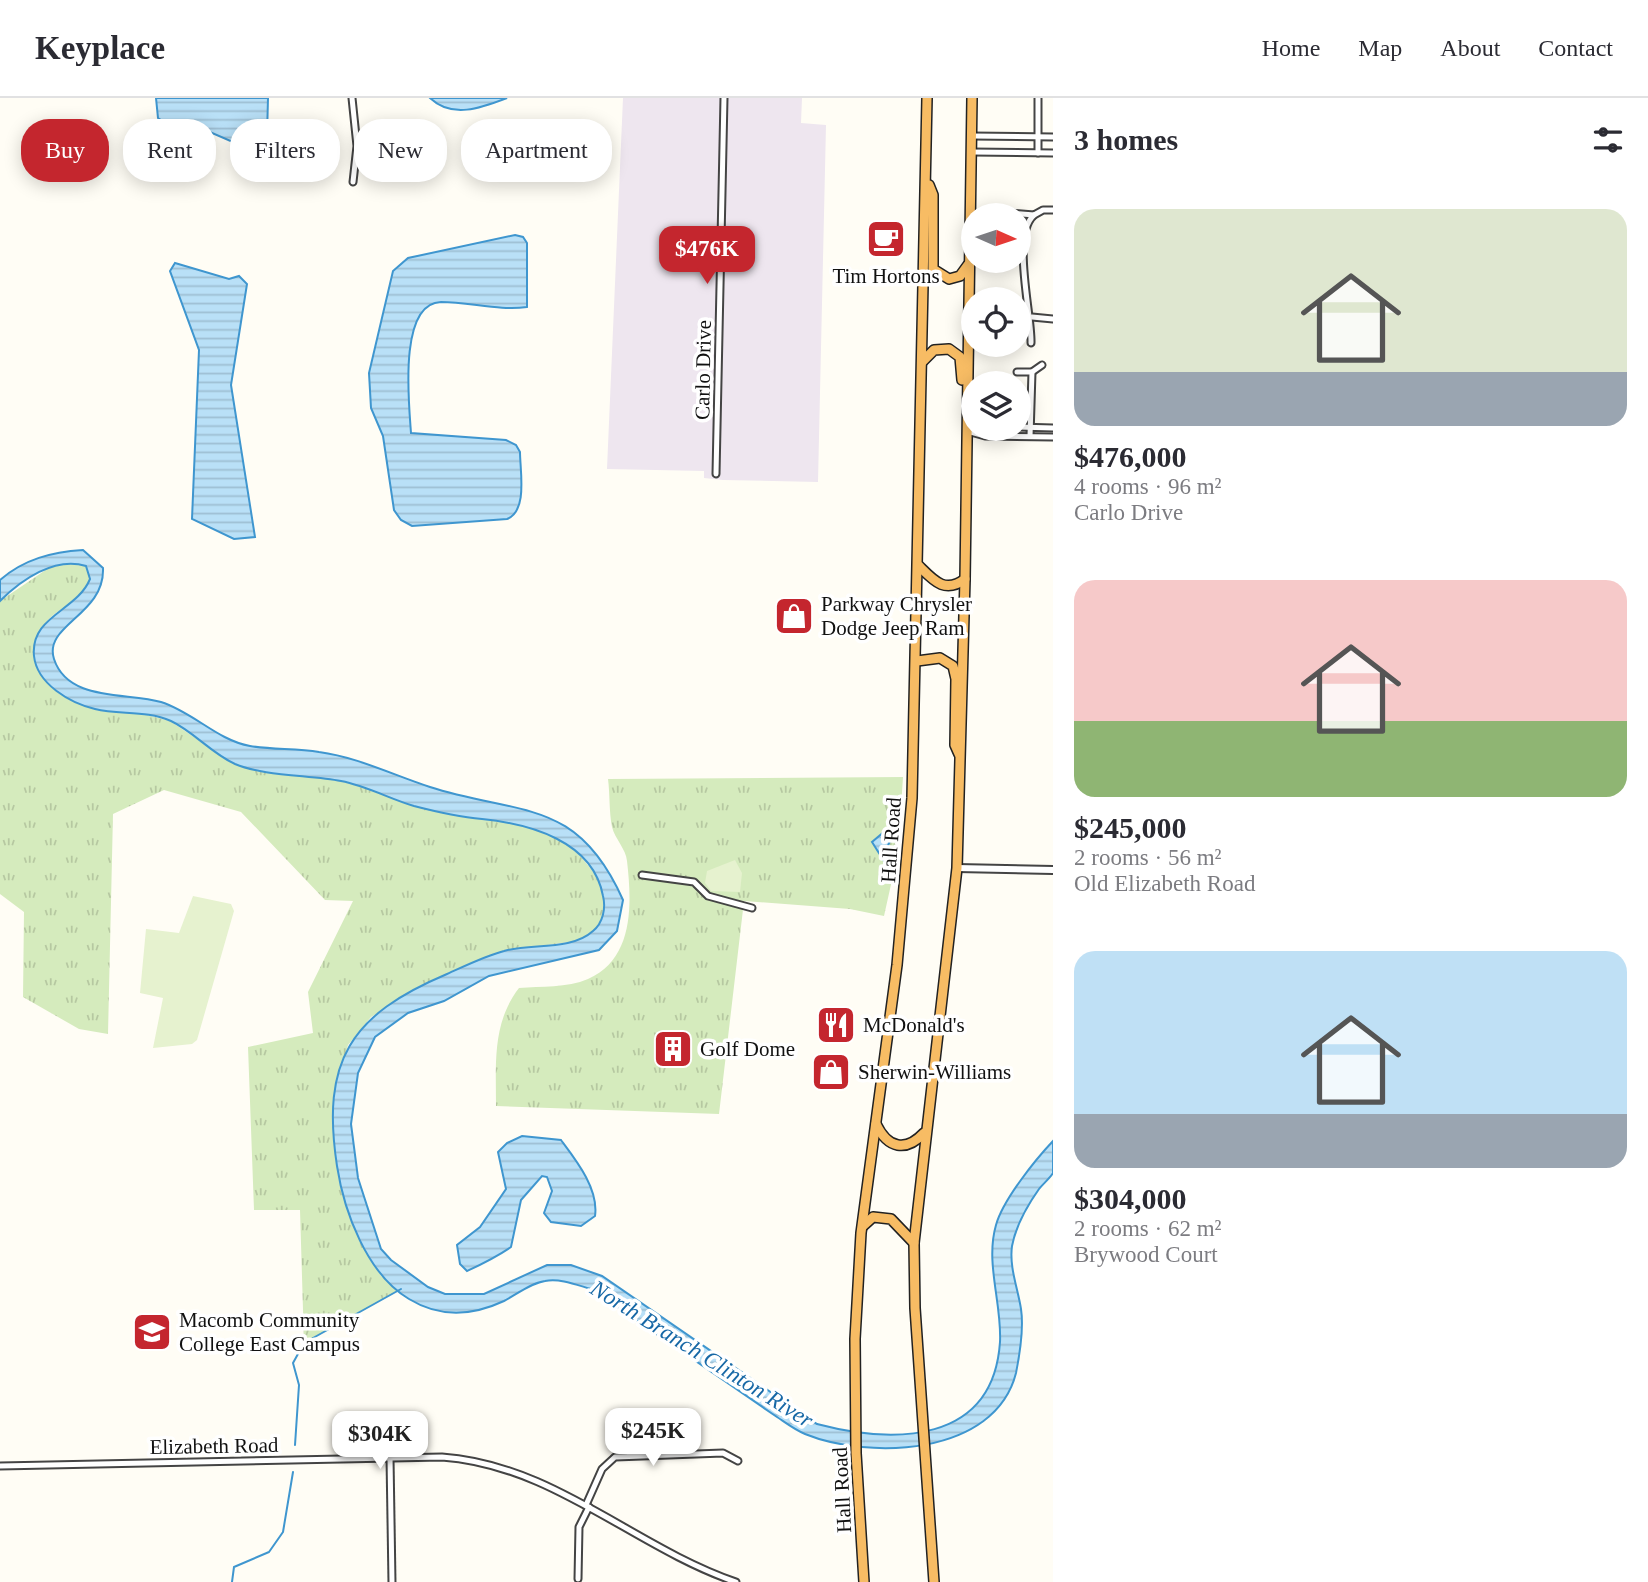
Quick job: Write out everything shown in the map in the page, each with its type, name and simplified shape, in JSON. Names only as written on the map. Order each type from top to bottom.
[{"type":"highway","name":"Hall Road","points":[[864,1582],[856,1453],[855,1385],[861,1233],[907,871],[917,661],[927,98]]},
{"type":"highway","points":[[971,203],[972,98]]},
{"type":"highway","points":[[927,180],[933,195],[933,269],[943,278],[956,278],[961,273]]},
{"type":"highway","points":[[969,273],[970,371]]},
{"type":"highway","points":[[922,362],[934,350],[949,349],[960,358],[962,371]]},
{"type":"highway","points":[[934,1582],[923,1389],[915,1308],[914,1242],[957,868],[971,441]]},
{"type":"highway","points":[[919,566],[936,583],[945,586],[953,587],[965,579]]},
{"type":"highway","points":[[917,661],[940,659],[953,666],[956,680],[955,745],[961,763]]},
{"type":"highway","points":[[875,1123],[885,1138],[900,1146],[914,1144],[925,1132]]},
{"type":"highway","points":[[861,1233],[868,1221],[882,1217],[898,1224],[914,1242]]},
{"type":"street","points":[[352,98],[357,146],[353,183]]},
{"type":"street","name":"Carlo Drive","points":[[716,474],[724,98]]},
{"type":"street","points":[[1038,98],[1038,153]]},
{"type":"street","points":[[972,136],[1053,137]]},
{"type":"street","points":[[972,152],[1053,153]]},
{"type":"street","points":[[1031,343],[1032,317],[1025,296],[1025,228],[1034,215],[1043,210],[1053,210]]},
{"type":"street","points":[[1032,317],[1053,319]]},
{"type":"street","points":[[1042,365],[1032,372],[1031,427],[1053,428]]},
{"type":"street","points":[[1031,436],[1053,437]]},
{"type":"street","points":[[957,868],[1053,870]]},
{"type":"street","points":[[642,875],[690,881],[708,896],[752,908]]},
{"type":"street","points":[[578,1579],[579,1527],[602,1469],[615,1457],[723,1453],[738,1461]]},
{"type":"street","name":"Elizabeth Road","points":[[0,1466],[442,1457],[493,1464],[531,1477],[704,1569],[736,1582]]},
{"type":"street","points":[[390,1458],[391,1582]]},
{"type":"shaded area","points":[[623,98],[802,98],[801,123],[826,125],[818,482],[723,480],[704,478],[704,471],[607,469]]},
{"type":"green space","points":[[75,562],[86,566],[89,584],[79,597],[46,622],[34,655],[42,674],[95,709],[132,711],[170,721],[236,765],[345,781],[413,805],[463,817],[509,822],[546,833],[572,846],[601,881],[605,903],[601,923],[592,933],[577,941],[503,951],[431,981],[371,1017],[348,1045],[334,1101],[339,1181],[381,1276],[399,1290],[304,1343],[300,1210],[254,1210],[248,1047],[313,1033],[308,992],[353,901],[325,900],[241,812],[164,790],[113,814],[108,1034],[79,1029],[23,997],[24,912],[0,894],[0,601],[50,567]]},
{"type":"green space","points":[[903,777],[898,853],[884,916],[850,909],[744,901],[719,1114],[496,1106],[497,1044],[504,1015],[519,988],[563,985],[588,979],[603,970],[622,944],[629,912],[629,878],[623,848],[612,827],[608,779]]},
{"type":"green space","points":[[735,860],[742,873],[740,892],[711,891],[705,883],[707,871]]},
{"type":"green space","points":[[193,896],[231,904],[234,911],[197,1040],[192,1044],[153,1048],[163,998],[140,993],[146,929],[179,933]]},
{"type":"water","points":[[156,98],[268,98],[267,119],[230,119],[230,141],[216,135],[216,119],[158,118]]},
{"type":"water","points":[[430,98],[507,98],[477,108],[457,110]]},
{"type":"water","points":[[515,235],[523,237],[527,243],[527,307],[506,308],[441,302],[427,307],[418,319],[412,336],[408,379],[411,433],[506,440],[516,445],[520,452],[521,479],[518,508],[514,515],[507,519],[412,526],[401,520],[394,510],[383,436],[371,408],[369,373],[393,271],[408,258]]},
{"type":"water","points":[[175,263],[229,279],[239,276],[247,284],[231,385],[255,537],[234,539],[192,519],[199,350],[170,271]]},
{"type":"water","name":"North Branch Clinton River","points":[[83,550],[103,568],[101,584],[95,597],[57,637],[53,647],[54,659],[61,673],[72,682],[100,693],[161,702],[238,743],[333,754],[430,787],[543,816],[566,827],[586,843],[605,867],[623,900],[617,931],[599,950],[489,976],[444,1001],[408,1013],[375,1037],[358,1073],[351,1124],[358,1178],[381,1249],[391,1260],[428,1287],[445,1294],[484,1294],[547,1265],[571,1265],[602,1276],[817,1424],[877,1434],[906,1434],[934,1429],[959,1418],[979,1401],[993,1376],[1000,1342],[992,1254],[996,1225],[1012,1192],[1053,1141],[1053,1173],[1026,1209],[1012,1246],[1022,1333],[1016,1373],[1004,1401],[983,1421],[957,1436],[927,1444],[894,1448],[832,1442],[805,1434],[791,1426],[591,1289],[562,1281],[545,1281],[529,1286],[492,1306],[456,1313],[421,1305],[394,1288],[381,1274],[360,1240],[340,1184],[333,1129],[334,1097],[339,1070],[350,1046],[365,1025],[387,1007],[447,974],[504,951],[562,944],[593,931],[604,910],[597,877],[587,861],[573,849],[539,831],[501,821],[457,816],[423,808],[341,781],[246,768],[226,759],[171,721],[152,715],[95,709],[56,691],[36,666],[35,643],[47,622],[84,590],[90,579],[86,566],[62,564],[51,567],[28,578],[0,601],[0,580],[39,558]]},
{"type":"water","points":[[885,831],[892,836],[887,848],[890,859],[884,861],[872,842]]},
{"type":"water","points":[[522,1136],[561,1140],[590,1185],[595,1216],[581,1226],[551,1222],[544,1213],[552,1191],[547,1177],[542,1176],[521,1200],[511,1247],[467,1271],[460,1264],[457,1245],[480,1227],[506,1189],[498,1152],[507,1143]]},
{"type":"waterway","points":[[295,1445],[299,1385],[293,1363],[304,1343],[401,1289]]},
{"type":"waterway","points":[[232,1582],[234,1567],[269,1552],[283,1532],[293,1472]]},
{"type":"place","name":"Tim Hortons","points":[[886,239]]},
{"type":"place","name":"Parkway Chrysler Dodge Jeep Ram","points":[[794,616]]},
{"type":"place","name":"McDonald's","points":[[836,1025]]},
{"type":"place","name":"Golf Dome","points":[[673,1049]]},
{"type":"place","name":"Sherwin-Williams","points":[[831,1072]]},
{"type":"place","name":"Macomb Community College East Campus","points":[[152,1332]]}]
